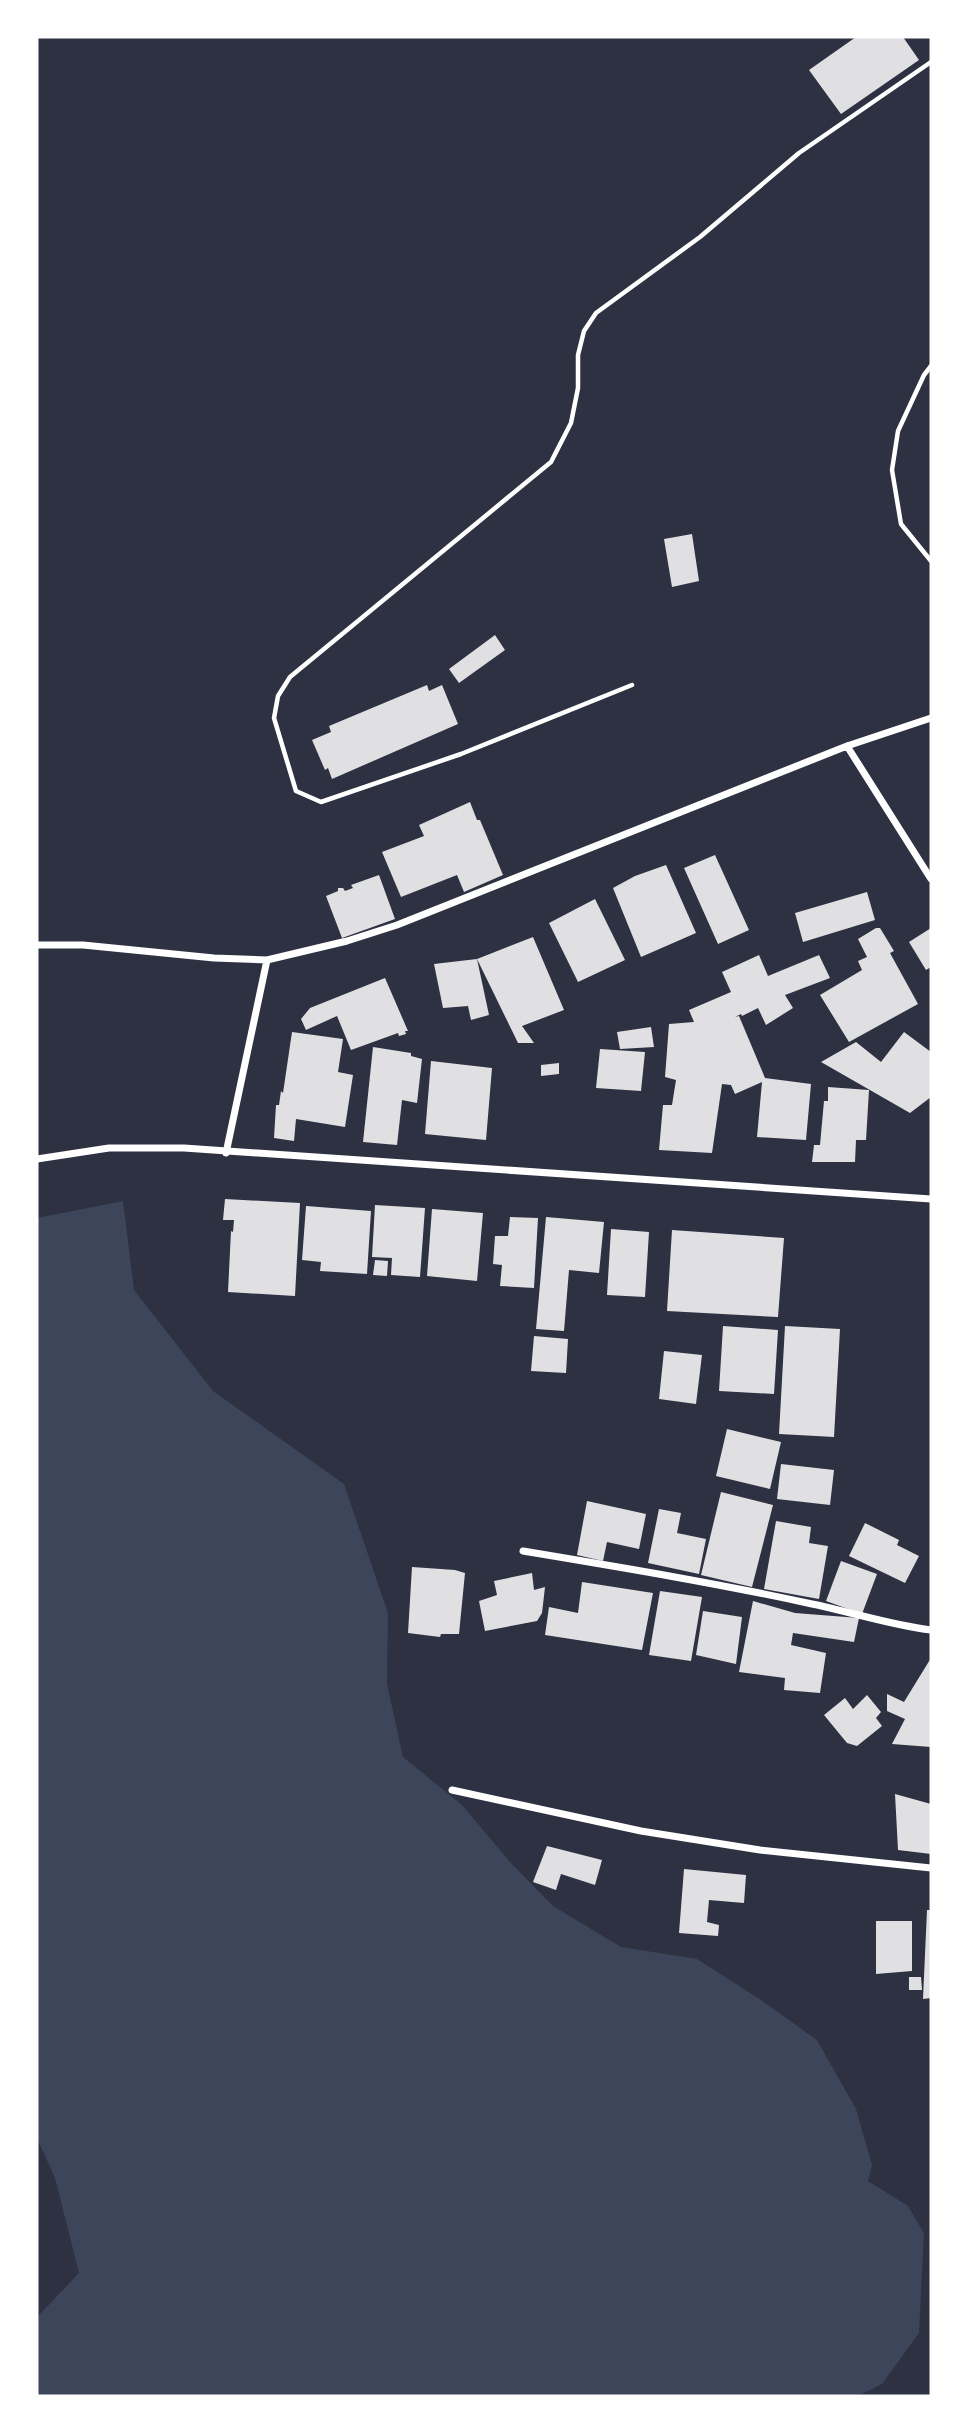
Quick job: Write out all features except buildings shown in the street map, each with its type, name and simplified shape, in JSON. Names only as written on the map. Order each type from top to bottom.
[{"type":"street","points":[[37,946],[83,946],[267,960],[347,941],[397,925],[847,746],[931,718]]},
{"type":"street","points":[[847,746],[931,879]]},
{"type":"street","points":[[226,1153],[267,960]]},
{"type":"street","points":[[37,1159],[110,1148],[174,1148],[931,1199]]},
{"type":"street","points":[[523,1551],[638,1570],[813,1604],[902,1627],[931,1630]]},
{"type":"street","points":[[452,1790],[640,1831],[747,1848],[931,1868]]},
{"type":"path","points":[[632,685],[461,754],[321,802],[296,791],[274,718],[278,696],[290,677],[551,462],[571,423],[578,388],[578,355],[584,331],[596,313],[701,237],[799,153],[931,62]]},
{"type":"path","points":[[931,366],[924,375],[898,431],[892,470],[901,524],[931,561]]},
{"type":"shaded area","points":[[123,1201],[134,1290],[213,1391],[344,1484],[388,1613],[387,1684],[403,1757],[462,1805],[510,1862],[553,1906],[621,1947],[697,1959],[817,2040],[856,2109],[872,2165],[868,2181],[908,2206],[924,2233],[919,2333],[882,2384],[858,2396],[37,2396],[37,2317],[79,2273],[55,2178],[37,2138],[37,1218]]}]
